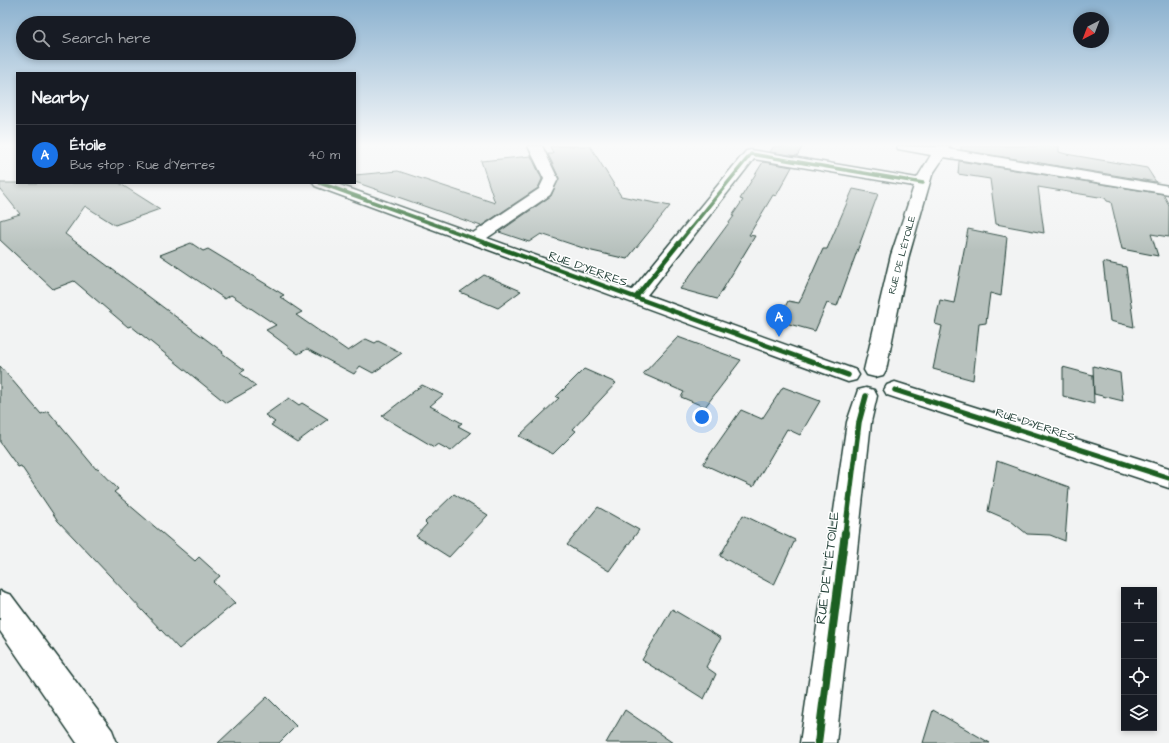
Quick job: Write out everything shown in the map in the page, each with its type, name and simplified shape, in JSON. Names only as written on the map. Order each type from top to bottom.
[{"type":"street","points":[[476,238],[545,192],[550,181]]},
{"type":"street","points":[[636,297],[730,181]]},
{"type":"street","points":[[909,181],[923,183]]},
{"type":"street","points":[[1119,181],[1169,190]]},
{"type":"street","name":"RUE DE L'ÉTOILE","points":[[818,743],[863,380],[923,183]]},
{"type":"street","name":"RUE D'YERRES","points":[[323,184],[476,238],[863,380],[881,399],[890,396],[895,390],[1169,478]]},
{"type":"street","points":[[0,604],[99,743]]},
{"type":"building","points":[[356,181],[427,181],[495,203],[488,181],[541,181],[538,188],[481,226],[356,182]]},
{"type":"building","points":[[558,181],[611,181],[621,196],[670,206],[627,259],[592,251],[541,234],[529,242],[499,232],[551,196]]},
{"type":"building","points":[[751,181],[784,181],[776,196],[773,195],[749,235],[755,236],[717,299],[680,289],[734,216],[732,216],[743,200],[740,199]]},
{"type":"building","points":[[990,181],[1081,181],[1163,194],[1169,205],[1169,237],[1151,234],[1158,256],[1122,249],[1111,202],[1107,201],[1105,198],[1038,187],[1044,233],[996,224]]},
{"type":"building","points":[[0,183],[121,184],[160,209],[115,225],[85,206],[65,234],[223,352],[222,353],[245,370],[240,373],[256,386],[226,403],[131,326],[128,327],[74,281],[53,289],[0,240],[0,220],[20,214],[0,189]]},
{"type":"building","points":[[853,189],[878,194],[837,306],[827,303],[815,331],[778,321],[788,301],[799,303],[823,249],[827,249]]},
{"type":"building","points":[[968,229],[1007,237],[1001,296],[990,293],[986,323],[979,324],[973,380],[933,369],[942,326],[935,324],[940,300],[954,303]]},
{"type":"building","points":[[191,243],[203,251],[208,249],[284,295],[280,297],[302,312],[296,315],[348,351],[366,339],[375,343],[378,341],[402,353],[373,373],[360,366],[354,374],[307,349],[298,354],[266,330],[276,325],[231,295],[225,299],[160,255]]},
{"type":"building","points":[[1103,262],[1126,267],[1134,327],[1110,321]]},
{"type":"building","points":[[484,275],[521,291],[498,308],[460,292]]},
{"type":"building","points":[[678,337],[741,360],[705,407],[681,397],[684,392],[643,374]]},
{"type":"building","points":[[0,366],[41,414],[48,411],[96,469],[98,468],[118,489],[114,492],[195,561],[199,557],[220,576],[213,582],[235,603],[179,649],[58,521],[21,466],[18,467],[0,442]]},
{"type":"building","points":[[1093,366],[1120,373],[1123,401],[1094,394]]},
{"type":"building","points":[[1063,367],[1093,375],[1094,404],[1063,396]]},
{"type":"building","points":[[584,369],[616,383],[573,429],[576,431],[553,454],[519,436],[559,398],[556,397]]},
{"type":"building","points":[[422,385],[443,395],[430,406],[462,423],[458,426],[471,433],[451,451],[438,444],[434,447],[382,416]]},
{"type":"building","points":[[783,387],[820,401],[800,435],[787,429],[753,487],[703,464],[741,410],[762,419]]},
{"type":"building","points":[[289,398],[299,405],[302,403],[328,419],[297,442],[271,425],[275,422],[265,415]]},
{"type":"building","points":[[997,461],[1069,487],[1065,541],[1050,535],[1027,534],[1011,521],[988,511]]},
{"type":"building","points":[[454,494],[488,515],[449,557],[416,536],[427,524],[425,522]]},
{"type":"building","points":[[598,507],[639,530],[609,571],[567,545]]},
{"type":"building","points":[[743,515],[795,540],[774,585],[720,556]]},
{"type":"building","points":[[672,609],[721,638],[706,667],[716,674],[704,699],[642,660]]},
{"type":"building","points":[[267,697],[296,726],[279,743],[218,743]]},
{"type":"building","points":[[625,710],[673,743],[606,743]]},
{"type":"building","points":[[933,710],[990,743],[923,743]]},
{"type":"cycle path","points":[[636,297],[730,181]]},
{"type":"cycle path","points":[[909,181],[923,183]]},
{"type":"cycle path","points":[[323,184],[848,375]]},
{"type":"cycle path","points":[[895,390],[1169,478]]},
{"type":"cycle path","points":[[818,743],[859,422],[866,396]]},
{"type":"place","name":"Étoile","points":[[779,337]]}]
